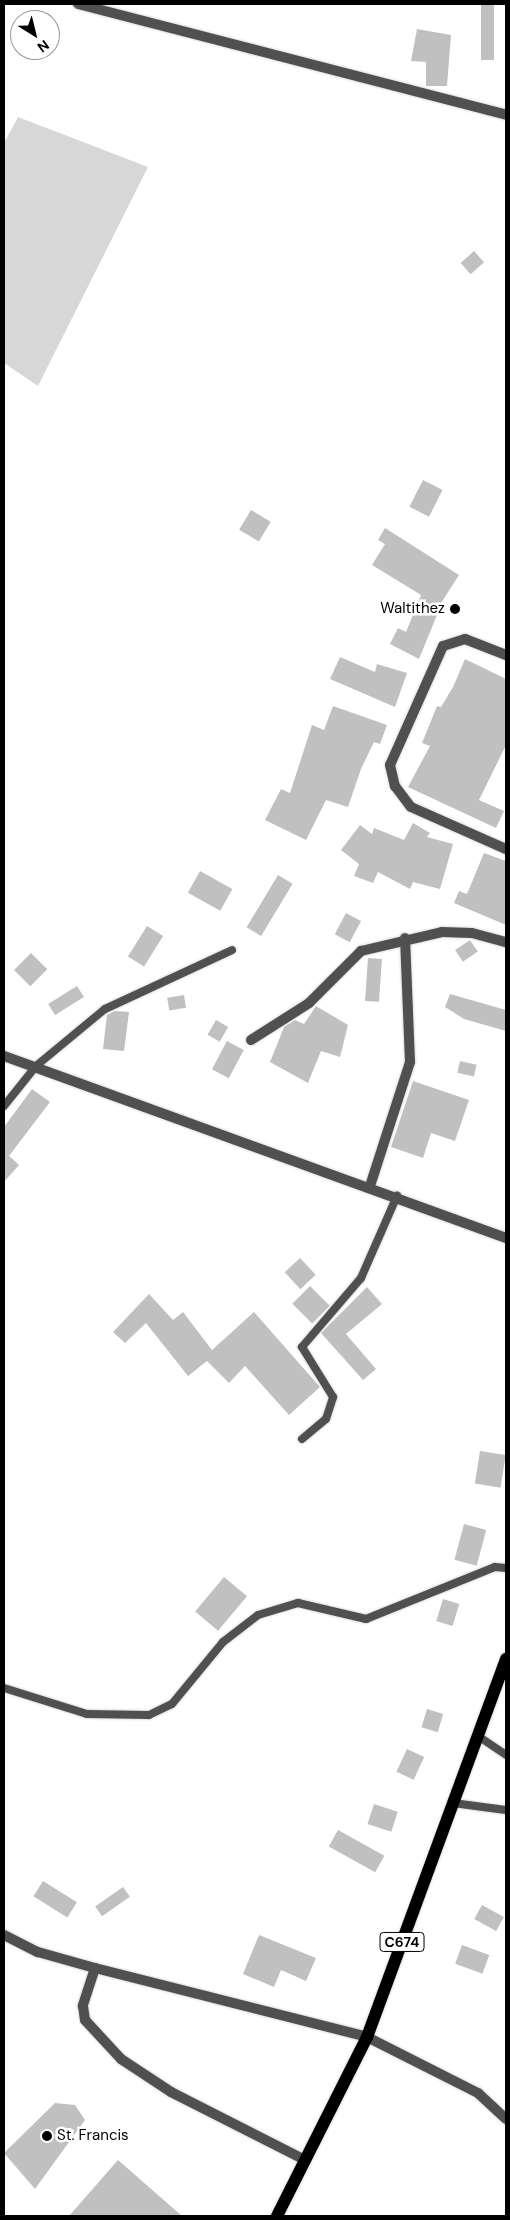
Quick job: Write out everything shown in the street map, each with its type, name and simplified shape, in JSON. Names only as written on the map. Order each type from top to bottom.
[{"type":"main road","name":"C674","points":[[277,2216],[367,2037],[506,1659]]},
{"type":"street","points":[[78,4],[506,116]]},
{"type":"street","points":[[506,655],[465,639],[443,646],[390,765],[395,786],[411,807],[506,849]]},
{"type":"street","points":[[251,1040],[309,1003],[361,951],[405,938],[472,933],[506,942]]},
{"type":"street","points":[[370,1186],[410,1062],[405,938]]},
{"type":"street","points":[[4,1056],[370,1186],[506,1238]]},
{"type":"street","points":[[4,1935],[38,1952],[367,2037],[478,2093],[506,2119]]},
{"type":"street","points":[[95,1968],[83,2006],[85,2020],[121,2059],[171,2092],[305,2160]]},
{"type":"lane","points":[[4,1106],[36,1066],[105,1009],[232,950]]},
{"type":"lane","points":[[302,1439],[326,1419],[334,1397],[302,1347],[361,1278],[397,1196]]},
{"type":"lane","points":[[4,1688],[87,1714],[149,1715],[172,1704],[223,1642],[258,1615],[298,1603],[366,1619],[495,1567],[506,1568]]},
{"type":"lane","points":[[478,1736],[506,1755]]},
{"type":"lane","points":[[453,1803],[506,1810]]},
{"type":"shaded area","points":[[18,117],[148,167],[38,386],[4,363],[4,143]]},
{"type":"building","points":[[481,4],[494,4],[494,60],[481,60]]},
{"type":"building","points":[[417,29],[451,35],[447,86],[426,86],[426,62],[411,61]]},
{"type":"building","points":[[474,251],[484,262],[471,274],[461,263]]},
{"type":"building","points":[[423,480],[443,490],[429,517],[409,507]]},
{"type":"building","points":[[251,510],[271,522],[259,542],[239,530]]},
{"type":"building","points":[[385,528],[459,575],[434,614],[437,615],[419,659],[390,644],[398,628],[406,632],[421,595],[372,565],[385,544],[378,540]]},
{"type":"building","points":[[340,657],[375,672],[377,664],[407,673],[395,707],[330,679]]},
{"type":"building","points":[[465,659],[506,679],[506,745],[479,800],[504,811],[496,828],[408,787],[430,746],[422,743],[437,706],[441,707],[453,687]]},
{"type":"building","points":[[333,706],[387,725],[380,744],[374,742],[361,769],[348,807],[326,800],[306,840],[265,820],[281,789],[290,793],[312,725],[324,730]]},
{"type":"building","points":[[413,823],[430,833],[427,837],[453,844],[440,889],[413,882],[410,889],[378,872],[373,883],[354,876],[359,864],[341,850],[360,825],[372,834],[374,828],[404,840]]},
{"type":"building","points":[[484,853],[506,861],[506,925],[454,903],[459,891],[467,894]]},
{"type":"building","points":[[200,871],[232,889],[220,911],[188,893]]},
{"type":"building","points":[[278,875],[293,884],[261,936],[247,927]]},
{"type":"building","points":[[346,913],[361,921],[350,942],[335,934]]},
{"type":"building","points":[[147,926],[163,936],[144,967],[128,957]]},
{"type":"building","points":[[470,940],[478,952],[463,962],[455,950]]},
{"type":"building","points":[[31,953],[47,969],[30,986],[14,970]]},
{"type":"building","points":[[368,958],[382,959],[379,1002],[365,1001]]},
{"type":"building","points":[[77,986],[84,997],[55,1015],[48,1004]]},
{"type":"building","points":[[450,994],[506,1010],[506,1031],[464,1019],[445,1007]]},
{"type":"building","points":[[184,995],[186,1008],[169,1010],[167,998]]},
{"type":"building","points":[[316,1006],[348,1025],[340,1057],[321,1051],[308,1083],[270,1062],[284,1027],[295,1020],[304,1024]]},
{"type":"building","points":[[115,1011],[129,1012],[124,1051],[103,1049],[107,1015]]},
{"type":"building","points":[[216,1020],[228,1027],[220,1042],[208,1035]]},
{"type":"building","points":[[227,1041],[244,1050],[229,1078],[212,1069]]},
{"type":"building","points":[[460,1061],[477,1065],[474,1077],[457,1073]]},
{"type":"building","points":[[413,1081],[469,1100],[455,1141],[431,1133],[423,1158],[391,1147]]},
{"type":"building","points":[[32,1089],[50,1102],[9,1156],[19,1165],[4,1182],[4,1127]]},
{"type":"building","points":[[300,1258],[316,1275],[300,1289],[285,1272]]},
{"type":"building","points":[[310,1286],[330,1306],[312,1323],[292,1304]]},
{"type":"building","points":[[367,1287],[382,1304],[346,1334],[376,1369],[363,1380],[321,1333]]},
{"type":"building","points":[[149,1294],[173,1320],[183,1312],[212,1350],[254,1312],[320,1387],[289,1415],[245,1366],[229,1383],[207,1361],[188,1376],[146,1323],[125,1343],[113,1332]]},
{"type":"building","points":[[480,1451],[506,1455],[501,1488],[475,1484]]},
{"type":"building","points":[[464,1524],[486,1530],[477,1566],[454,1560]]},
{"type":"building","points":[[224,1577],[247,1596],[218,1631],[195,1611]]},
{"type":"building","points":[[443,1599],[459,1604],[453,1626],[436,1621]]},
{"type":"building","points":[[427,1709],[443,1714],[438,1732],[421,1727]]},
{"type":"building","points":[[407,1749],[424,1757],[414,1780],[396,1772]]},
{"type":"building","points":[[374,1804],[398,1812],[391,1832],[368,1824]]},
{"type":"building","points":[[338,1830],[384,1856],[375,1872],[329,1847]]},
{"type":"building","points":[[43,1881],[77,1902],[67,1917],[33,1896]]},
{"type":"building","points":[[123,1887],[130,1897],[102,1916],[95,1907]]},
{"type":"building","points":[[482,1905],[504,1917],[496,1931],[474,1919]]},
{"type":"building","points":[[259,1935],[316,1958],[306,1981],[281,1970],[274,1987],[243,1974]]},
{"type":"building","points":[[462,1945],[489,1955],[482,1974],[455,1964]]},
{"type":"building","name":"St. Francis","points":[[55,2103],[75,2105],[85,2120],[35,2189],[4,2153]]},
{"type":"building","points":[[118,2160],[182,2216],[69,2216]]},
{"type":"place","name":"Waltithez","points":[[455,609]]},
{"type":"place","name":"St. Francis","points":[[47,2136]]}]
